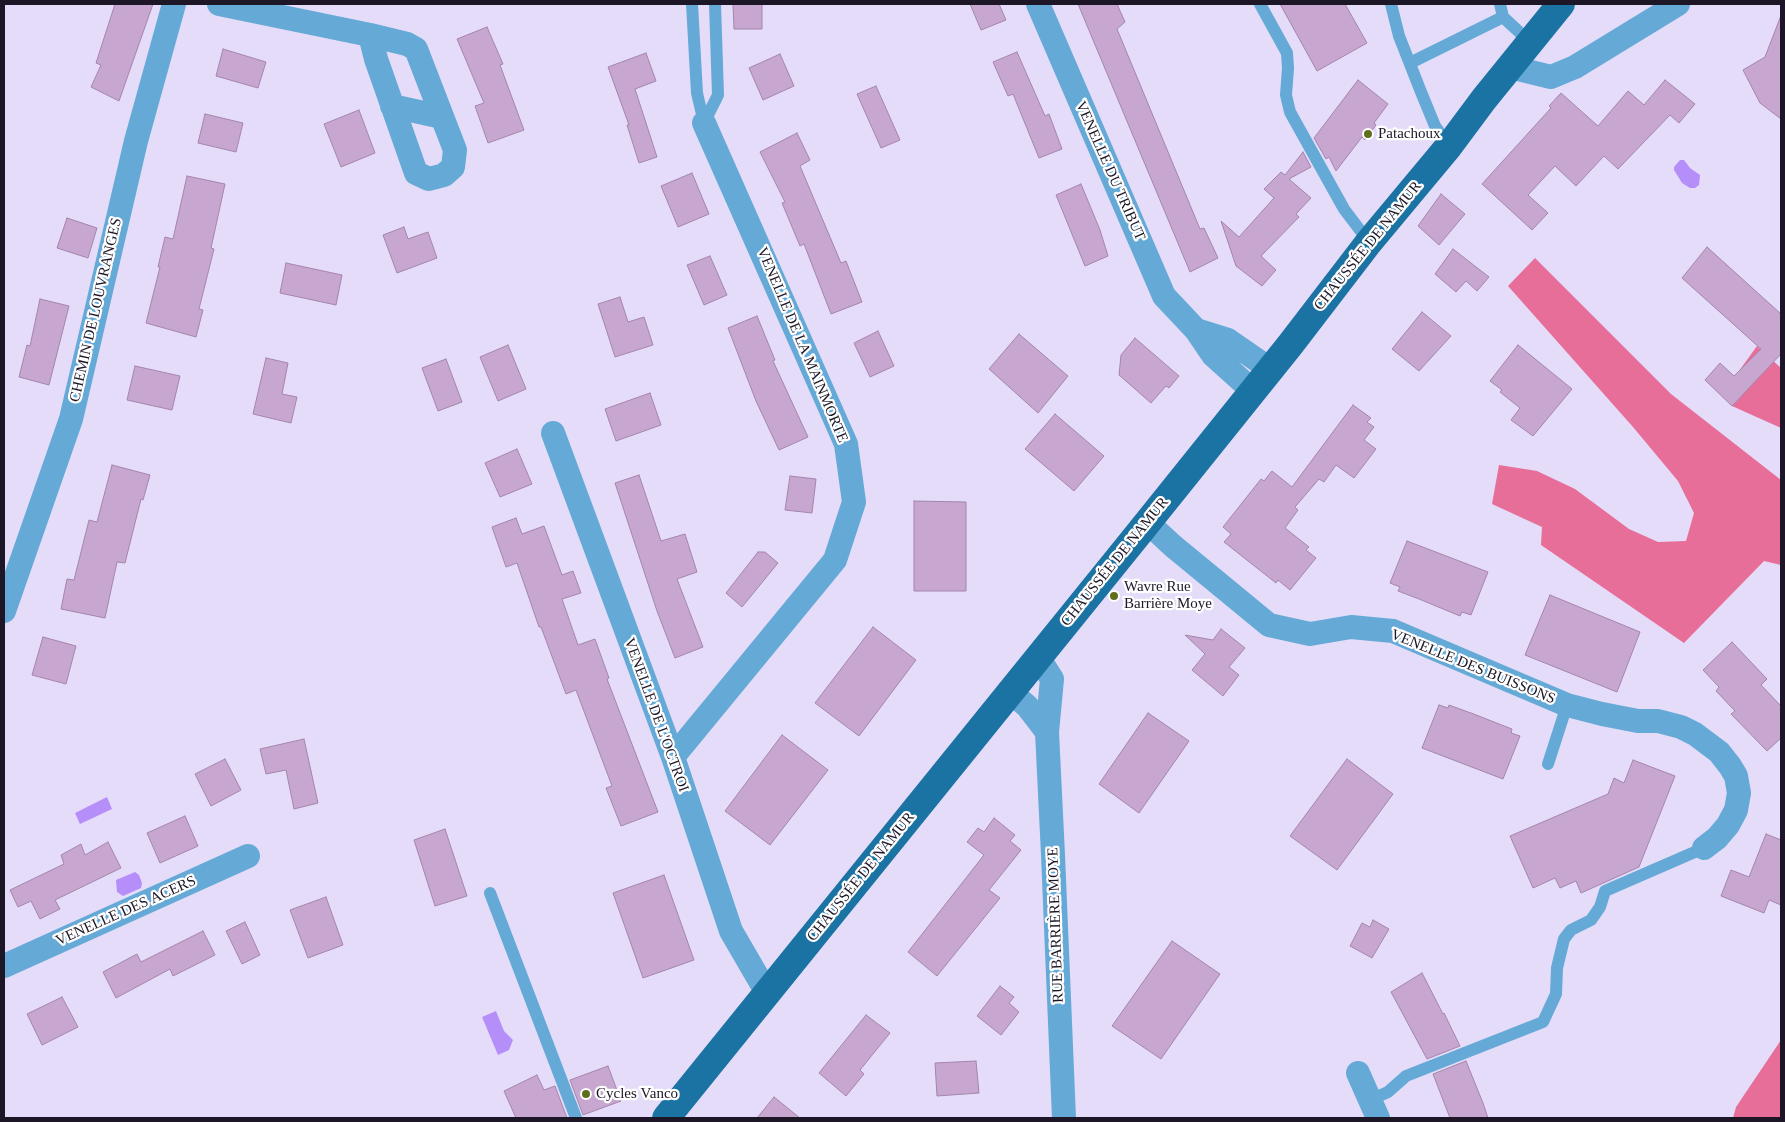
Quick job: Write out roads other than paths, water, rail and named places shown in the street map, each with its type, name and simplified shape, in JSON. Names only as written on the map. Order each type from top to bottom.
[{"type":"main road","name":"CHAUSSÉE DE NAMUR","points":[[666,1118],[1253,391],[1369,242],[1449,146],[1561,4]]},
{"type":"street","name":"CHEMIN DE LOUVRANGES","points":[[4,612],[70,419],[136,141],[174,4]]},
{"type":"street","points":[[219,4],[370,35],[416,48],[455,150],[453,167],[444,175],[429,179],[416,173],[376,59],[370,35]]},
{"type":"street","name":"VENELLE DU TRIBUT","points":[[1038,4],[1164,296],[1196,330],[1213,355],[1253,391]]},
{"type":"street","points":[[1510,67],[1551,77],[1574,67],[1678,4]]},
{"type":"street","points":[[392,106],[442,116]]},
{"type":"street","name":"VENELLE DE LA MAINMORTE","points":[[672,757],[835,560],[854,502],[846,444],[704,123]]},
{"type":"street","name":"VENELLE DU TRIBUT","points":[[1196,330],[1228,340],[1270,369]]},
{"type":"street","name":"VENELLE DE L'OCTROI","points":[[553,433],[672,757],[731,930],[767,994]]},
{"type":"street","name":"VENELLE DES BUISSONS","points":[[1147,522],[1269,626],[1310,634],[1352,628],[1393,631],[1567,705],[1638,721],[1658,721],[1681,727],[1695,734],[1719,752],[1736,776],[1739,793],[1736,810],[1728,825],[1717,838],[1704,848]]},
{"type":"street","name":"RUE BARRIÈRE MOYE","points":[[1038,657],[1052,679],[1047,732],[1054,855],[1064,1118]]},
{"type":"street","points":[[1010,691],[1027,706],[1047,732]]},
{"type":"street","name":"VENELLE DES ACERS","points":[[4,966],[248,856]]},
{"type":"street","points":[[1358,1073],[1374,1109]]},
{"type":"lane","points":[[692,4],[697,93],[704,123]]},
{"type":"lane","points":[[704,123],[718,95],[715,4]]},
{"type":"lane","points":[[1260,4],[1287,54],[1286,95],[1290,112],[1344,209],[1369,242]]},
{"type":"lane","points":[[1391,4],[1399,36],[1435,126],[1449,146]]},
{"type":"lane","points":[[1500,4],[1503,17],[1530,42]]},
{"type":"lane","points":[[1410,63],[1503,17]]},
{"type":"lane","name":"VENELLE DES BUISSONS","points":[[1548,764],[1567,705]]},
{"type":"lane","name":"VENELLE DES BUISSONS","points":[[1374,1109],[1388,1092],[1406,1076],[1543,1022],[1556,994],[1557,968],[1564,939],[1571,930],[1591,920],[1600,907],[1606,891],[1704,848]]},
{"type":"lane","points":[[490,894],[576,1118]]},
{"type":"place","name":"Patachoux","points":[[1368,134]]},
{"type":"place","name":"Wavre Rue Barrière Moye","points":[[1114,596]]},
{"type":"place","name":"Cycles Vanco","points":[[586,1094]]}]
